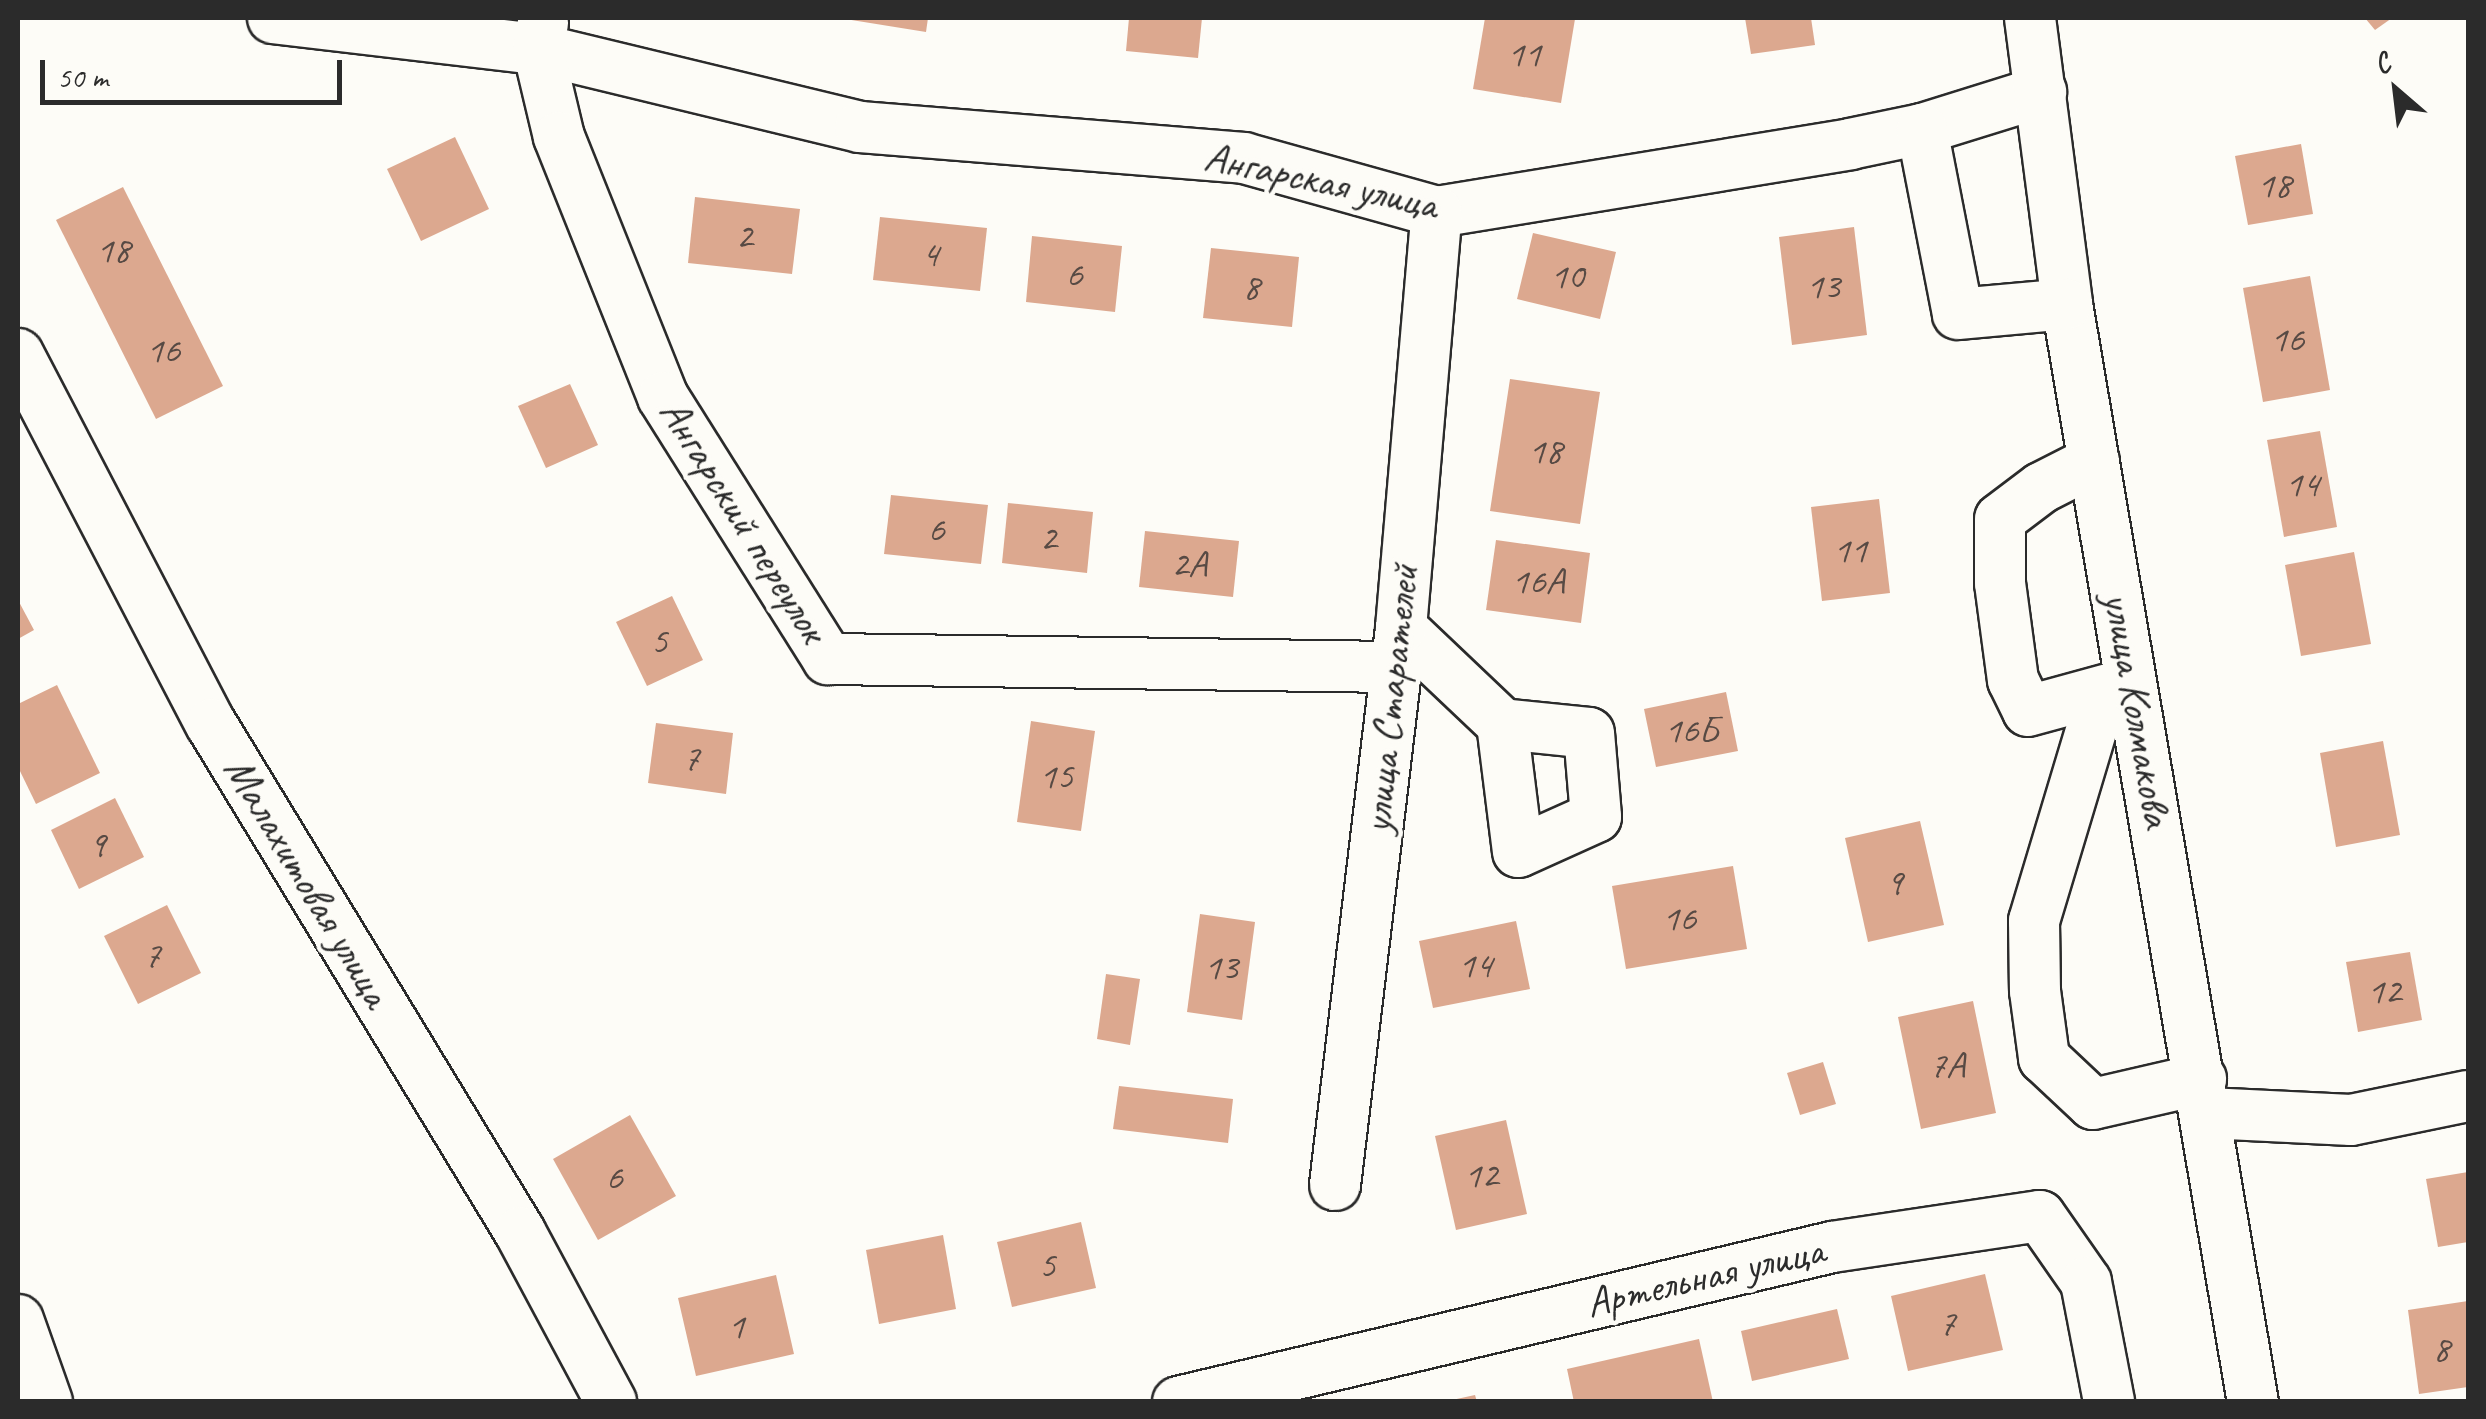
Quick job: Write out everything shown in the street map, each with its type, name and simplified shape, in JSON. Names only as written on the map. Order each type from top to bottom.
[{"type":"street","name":"Ангарская улица","points":[[272,18],[541,33],[860,126],[1244,158],[1437,212],[1922,129],[2042,92]]},
{"type":"street","name":"улица Колмакова","points":[[2030,18],[2067,304],[2094,461],[2118,687],[2204,1096],[2253,1402]]},
{"type":"street","name":"Ангарский переулок","points":[[541,33],[559,137],[663,397],[828,659],[1399,647]]},
{"type":"street","points":[[1922,129],[1958,314],[2067,304]]},
{"type":"street","name":"улица Старателей","points":[[1334,1185],[1399,647],[1437,212]]},
{"type":"street","name":"Малахитовая улица","points":[[18,354],[211,724],[520,1232],[611,1402]]},
{"type":"street","points":[[2094,461],[2041,488],[2000,519],[2000,583],[2013,680],[2028,711],[2118,687]]},
{"type":"street","points":[[1399,647],[1502,724]]},
{"type":"street","points":[[2118,687],[2034,921],[2035,991],[2044,1058],[2092,1104],[2204,1096],[2350,1120],[2468,1096]]},
{"type":"street","name":"Артельная улица","points":[[1178,1402],[1276,1389],[1832,1247],[2040,1216],[2086,1282],[2109,1402]]},
{"type":"street","points":[[18,1320],[47,1402]]},
{"type":"building","points":[[839,18],[928,18],[926,32]]},
{"type":"building","points":[[1129,18],[1202,18],[1198,58],[1126,51]]},
{"type":"building","points":[[1485,18],[1575,19],[1561,103],[1473,89]]},
{"type":"building","points":[[1745,18],[1811,18],[1815,45],[1751,54]]},
{"type":"building","points":[[2365,18],[2392,18],[2375,30]]},
{"type":"building","points":[[455,137],[489,209],[421,241],[387,169]]},
{"type":"building","points":[[2301,144],[2313,214],[2248,225],[2235,156]]},
{"type":"building","points":[[123,187],[223,386],[156,419],[56,220]]},
{"type":"building","points":[[695,197],[800,209],[792,274],[688,263]]},
{"type":"building","points":[[880,217],[987,228],[980,291],[873,280]]},
{"type":"building","points":[[1854,227],[1867,335],[1792,345],[1779,237]]},
{"type":"building","points":[[1533,233],[1616,252],[1600,319],[1517,299]]},
{"type":"building","points":[[1032,236],[1122,246],[1115,312],[1026,302]]},
{"type":"building","points":[[1211,248],[1299,257],[1292,327],[1203,318]]},
{"type":"building","points":[[2310,276],[2330,390],[2263,402],[2243,288]]},
{"type":"building","points":[[1510,379],[1600,392],[1580,524],[1490,511]]},
{"type":"building","points":[[570,384],[598,445],[546,468],[518,406]]},
{"type":"building","points":[[2320,431],[2337,527],[2284,537],[2267,440]]},
{"type":"building","points":[[891,495],[988,505],[981,564],[884,554]]},
{"type":"building","points":[[1879,499],[1890,593],[1822,601],[1811,507]]},
{"type":"building","points":[[1008,503],[1093,512],[1087,573],[1002,563]]},
{"type":"building","points":[[1145,531],[1239,541],[1233,597],[1139,587]]},
{"type":"building","points":[[1496,540],[1590,553],[1581,623],[1486,610]]},
{"type":"building","points":[[2354,552],[2371,644],[2301,656],[2285,565]]},
{"type":"building","points":[[672,596],[703,660],[647,686],[616,622]]},
{"type":"building","points":[[18,600],[34,630],[18,639]]},
{"type":"building","points":[[57,685],[100,773],[36,804],[18,767],[18,704]]},
{"type":"building","points":[[1726,692],[1738,751],[1656,767],[1644,709]]},
{"type":"building","points":[[1031,721],[1095,731],[1081,831],[1017,822]]},
{"type":"building","points":[[656,723],[733,733],[726,794],[648,783]]},
{"type":"building","points":[[2383,741],[2400,835],[2336,847],[2320,753]]},
{"type":"building","points":[[115,798],[144,857],[79,889],[51,830]]},
{"type":"building","points":[[1920,821],[1944,925],[1868,942],[1845,838]]},
{"type":"building","points":[[1733,866],[1747,949],[1626,969],[1612,886]]},
{"type":"building","points":[[167,905],[201,973],[138,1004],[104,936]]},
{"type":"building","points":[[1200,914],[1255,922],[1242,1020],[1187,1012]]},
{"type":"building","points":[[1516,921],[1530,989],[1433,1008],[1419,941]]},
{"type":"building","points":[[2410,952],[2422,1020],[2358,1032],[2346,962]]},
{"type":"building","points":[[1106,974],[1140,979],[1130,1045],[1097,1039]]},
{"type":"building","points":[[1973,1001],[1996,1113],[1921,1129],[1898,1017]]},
{"type":"building","points":[[1823,1062],[1836,1104],[1800,1115],[1787,1073]]},
{"type":"building","points":[[1119,1086],[1233,1099],[1228,1143],[1113,1129]]},
{"type":"building","points":[[630,1115],[676,1196],[598,1240],[553,1159]]},
{"type":"building","points":[[1506,1120],[1527,1214],[1456,1230],[1435,1136]]},
{"type":"building","points":[[2468,1172],[2468,1242],[2438,1247],[2426,1179]]},
{"type":"building","points":[[1081,1222],[1096,1288],[1012,1307],[997,1242]]},
{"type":"building","points":[[943,1235],[956,1309],[879,1324],[866,1250]]},
{"type":"building","points":[[1985,1274],[2003,1350],[1908,1371],[1891,1296]]},
{"type":"building","points":[[776,1275],[794,1354],[696,1376],[678,1298]]},
{"type":"building","points":[[2468,1301],[2468,1387],[2419,1394],[2408,1310]]},
{"type":"building","points":[[1837,1309],[1849,1359],[1752,1381],[1741,1331]]},
{"type":"building","points":[[1699,1339],[1713,1402],[1574,1402],[1567,1369]]},
{"type":"building","points":[[1475,1395],[1477,1402],[1452,1402],[1452,1400]]}]
